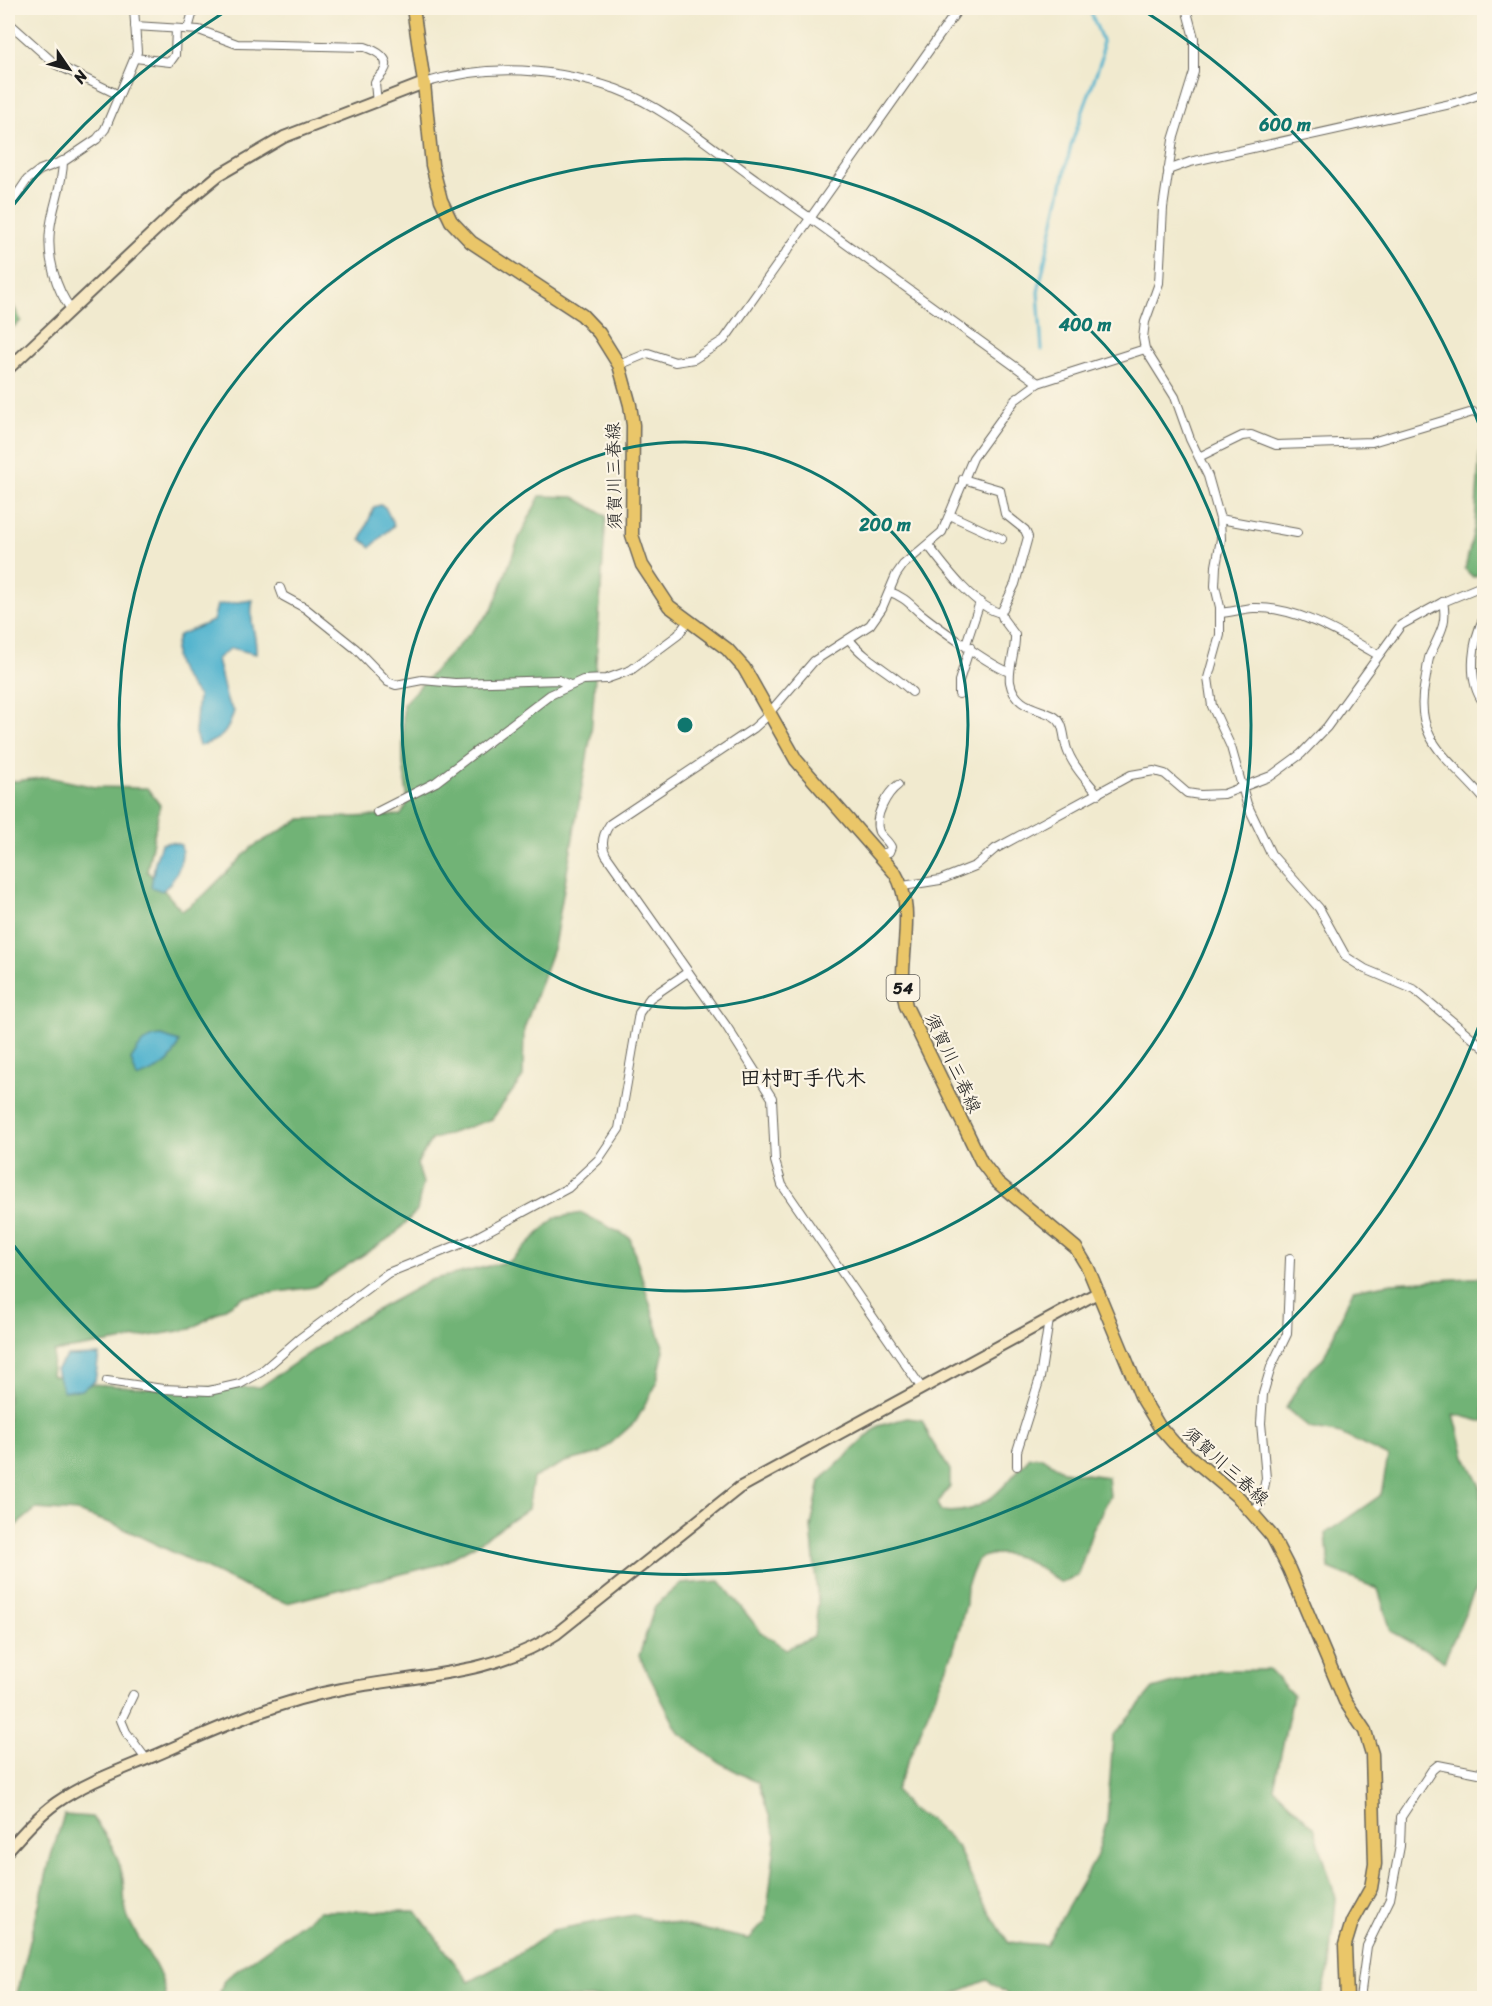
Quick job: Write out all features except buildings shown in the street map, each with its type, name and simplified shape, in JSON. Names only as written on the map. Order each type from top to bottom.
[{"type":"main road","name":"須賀川三春線","points":[[413,8],[435,183],[451,221],[471,242],[582,315],[599,333],[619,365],[633,425],[632,536],[642,565],[669,606],[727,649],[744,668],[796,760],[881,854],[903,886],[906,907],[904,999],[953,1105],[988,1173],[1076,1248],[1099,1292],[1141,1396],[1159,1426],[1174,1443],[1253,1513],[1272,1536],[1289,1569],[1340,1690],[1365,1731],[1372,1754],[1374,1875],[1345,1945],[1345,1997]]},
{"type":"street","points":[[8,208],[27,180],[40,170],[63,161],[97,139],[109,121],[135,58],[134,8]]},
{"type":"street","points":[[188,29],[194,8]]},
{"type":"street","points":[[619,365],[648,353],[675,362],[694,359],[724,340],[959,8]]},
{"type":"street","points":[[1186,8],[1194,38],[1194,72],[1173,140],[1163,208],[1159,283],[1144,326],[1145,349],[1175,397],[1208,476],[1220,519],[1221,539],[1215,586],[1220,613],[1218,644],[1208,678],[1209,695],[1231,747],[1241,787],[1271,854],[1319,908],[1346,957],[1365,969],[1415,990],[1485,1048]]},
{"type":"street","points":[[8,22],[55,64],[119,95]]},
{"type":"street","points":[[135,26],[199,30],[237,44],[365,46],[381,55],[385,61],[384,72],[375,83],[377,103]]},
{"type":"street","points":[[135,58],[170,62],[175,55],[176,29]]},
{"type":"street","points":[[8,369],[180,207],[219,175],[284,137],[424,83],[450,75],[510,68],[553,72],[618,90],[669,118],[1038,382]]},
{"type":"street","points":[[1168,170],[1190,162],[1455,103],[1485,93]]},
{"type":"street","points":[[63,161],[50,229],[50,243],[60,294],[71,309]]},
{"type":"street","points":[[921,1387],[782,1185],[775,1161],[772,1098],[606,855],[603,849],[604,834],[610,825],[754,728],[814,661],[870,625],[903,565],[942,532],[973,458],[1015,400],[1038,382],[1145,349]]},
{"type":"street","points":[[1199,457],[1207,450],[1242,436],[1251,435],[1276,446],[1372,442],[1473,412]]},
{"type":"street","points":[[963,479],[1000,490],[1005,514],[1025,530],[1028,537],[1016,584],[1001,613],[1003,620],[1015,635],[1010,672],[1011,685],[1018,699],[1061,723],[1068,752],[1098,794]]},
{"type":"street","points":[[950,515],[1002,539]]},
{"type":"street","points":[[1220,519],[1297,533]]},
{"type":"street","points":[[928,545],[950,572],[980,602],[1001,613]]},
{"type":"street","points":[[903,886],[940,880],[975,866],[995,849],[1131,775],[1154,771],[1165,774],[1179,788],[1194,794],[1224,794],[1271,776],[1300,754],[1327,727],[1401,625],[1443,602],[1485,585]]},
{"type":"street","points":[[280,588],[284,596],[305,608],[356,649],[388,682],[396,685],[422,680],[455,683],[558,680],[570,685]]},
{"type":"street","points":[[890,592],[907,600],[930,620],[992,664],[1010,672]]},
{"type":"street","points":[[959,694],[959,681],[980,602]]},
{"type":"street","points":[[1443,602],[1445,621],[1427,662],[1422,693],[1422,720],[1425,731],[1434,744],[1485,799]]},
{"type":"street","points":[[1220,613],[1253,608],[1291,614],[1325,626],[1378,655]]},
{"type":"street","points":[[1481,699],[1476,690],[1473,664],[1485,617]]},
{"type":"street","points":[[377,812],[436,782],[549,695],[583,680],[606,679],[631,670],[678,635],[688,621]]},
{"type":"street","points":[[849,639],[866,657],[886,669],[912,692]]},
{"type":"street","points":[[881,854],[889,852],[891,847],[880,832],[878,825],[882,807],[898,785]]},
{"type":"street","points":[[107,1381],[162,1389],[209,1391],[240,1384],[261,1372],[299,1339],[388,1273],[473,1239],[568,1188],[597,1160],[619,1128],[639,1013],[650,998],[688,972]]},
{"type":"street","points":[[1253,1513],[1263,1496],[1266,1478],[1261,1423],[1263,1394],[1271,1366],[1287,1334],[1290,1258]]},
{"type":"street","points":[[8,1850],[28,1827],[56,1803],[87,1785],[245,1717],[298,1699],[506,1660],[533,1649],[556,1634],[739,1488],[1099,1292]]},
{"type":"street","points":[[1017,1466],[1017,1451],[1038,1386],[1049,1320]]},
{"type":"street","points":[[133,1695],[121,1720],[126,1732],[146,1759]]},
{"type":"street","points":[[1360,1998],[1367,1946],[1390,1899],[1403,1810],[1438,1765],[1485,1774]]},
{"type":"green space","points":[[8,295],[21,321],[8,331]]},
{"type":"green space","points":[[1484,425],[1484,572],[1473,577],[1465,569],[1475,525],[1481,436]]},
{"type":"green space","points":[[540,496],[574,497],[606,516],[591,735],[554,946],[524,1029],[523,1077],[492,1119],[431,1140],[417,1164],[423,1183],[417,1211],[394,1235],[314,1287],[243,1297],[191,1329],[54,1352],[51,1375],[92,1384],[148,1388],[260,1387],[353,1323],[431,1280],[510,1261],[555,1218],[582,1213],[630,1238],[664,1350],[656,1385],[636,1421],[600,1453],[565,1462],[533,1478],[528,1509],[475,1545],[441,1564],[287,1603],[256,1592],[116,1525],[77,1512],[36,1509],[8,1532],[8,782],[48,777],[95,787],[147,788],[160,805],[147,871],[182,911],[204,895],[252,847],[301,819],[401,815],[408,802],[403,764],[403,704],[492,610],[519,538]]},
{"type":"green space","points":[[1484,1277],[1484,1422],[1454,1414],[1465,1456],[1480,1485],[1482,1529],[1480,1579],[1444,1661],[1391,1631],[1378,1589],[1329,1569],[1326,1533],[1381,1495],[1388,1457],[1341,1434],[1309,1428],[1286,1408],[1304,1376],[1323,1359],[1353,1290],[1392,1283]]},
{"type":"green space","points":[[907,1418],[922,1420],[931,1440],[950,1470],[950,1486],[937,1504],[941,1511],[956,1512],[981,1504],[1002,1488],[1030,1457],[1042,1457],[1063,1471],[1108,1477],[1110,1496],[1093,1529],[1078,1575],[1061,1583],[1033,1564],[1012,1555],[990,1555],[978,1559],[967,1585],[966,1604],[953,1652],[896,1790],[908,1808],[929,1819],[957,1846],[980,1897],[1008,1942],[1046,1945],[1096,1858],[1107,1821],[1113,1736],[1153,1689],[1219,1670],[1269,1670],[1293,1695],[1274,1788],[1314,1827],[1336,1898],[1330,1965],[1321,1998],[1013,1998],[987,1980],[943,1998],[218,1998],[224,1980],[319,1911],[416,1911],[469,1982],[512,1959],[553,1930],[633,1915],[749,1939],[766,1921],[776,1836],[758,1783],[717,1761],[679,1733],[639,1656],[655,1606],[680,1584],[720,1581],[761,1632],[786,1649],[814,1637],[818,1603],[811,1527],[820,1481],[878,1426]]},
{"type":"green space","points":[[64,1815],[92,1817],[110,1844],[122,1874],[127,1915],[155,1965],[164,1986],[166,1998],[16,1998],[51,1856]]},
{"type":"water","points":[[380,505],[385,507],[394,525],[371,547],[361,539],[374,507]]},
{"type":"water","points":[[253,600],[252,621],[256,654],[231,648],[217,659],[227,701],[234,711],[229,725],[219,738],[199,746],[195,733],[198,696],[178,668],[175,652],[179,635],[213,621],[217,605]]},
{"type":"water","points":[[171,842],[181,845],[182,858],[175,876],[162,891],[151,887],[155,862],[161,844]]},
{"type":"water","points":[[162,1036],[179,1042],[173,1056],[163,1066],[137,1078],[131,1060],[143,1043],[151,1038]]},
{"type":"water","points":[[99,1355],[95,1381],[81,1390],[63,1391],[56,1370],[67,1356]]},
{"type":"waterway","points":[[1042,350],[1038,292],[1071,145],[1102,57],[1102,40],[1089,8]]},
{"type":"district","name":"田村町手代木","points":[[803,1078]]}]
